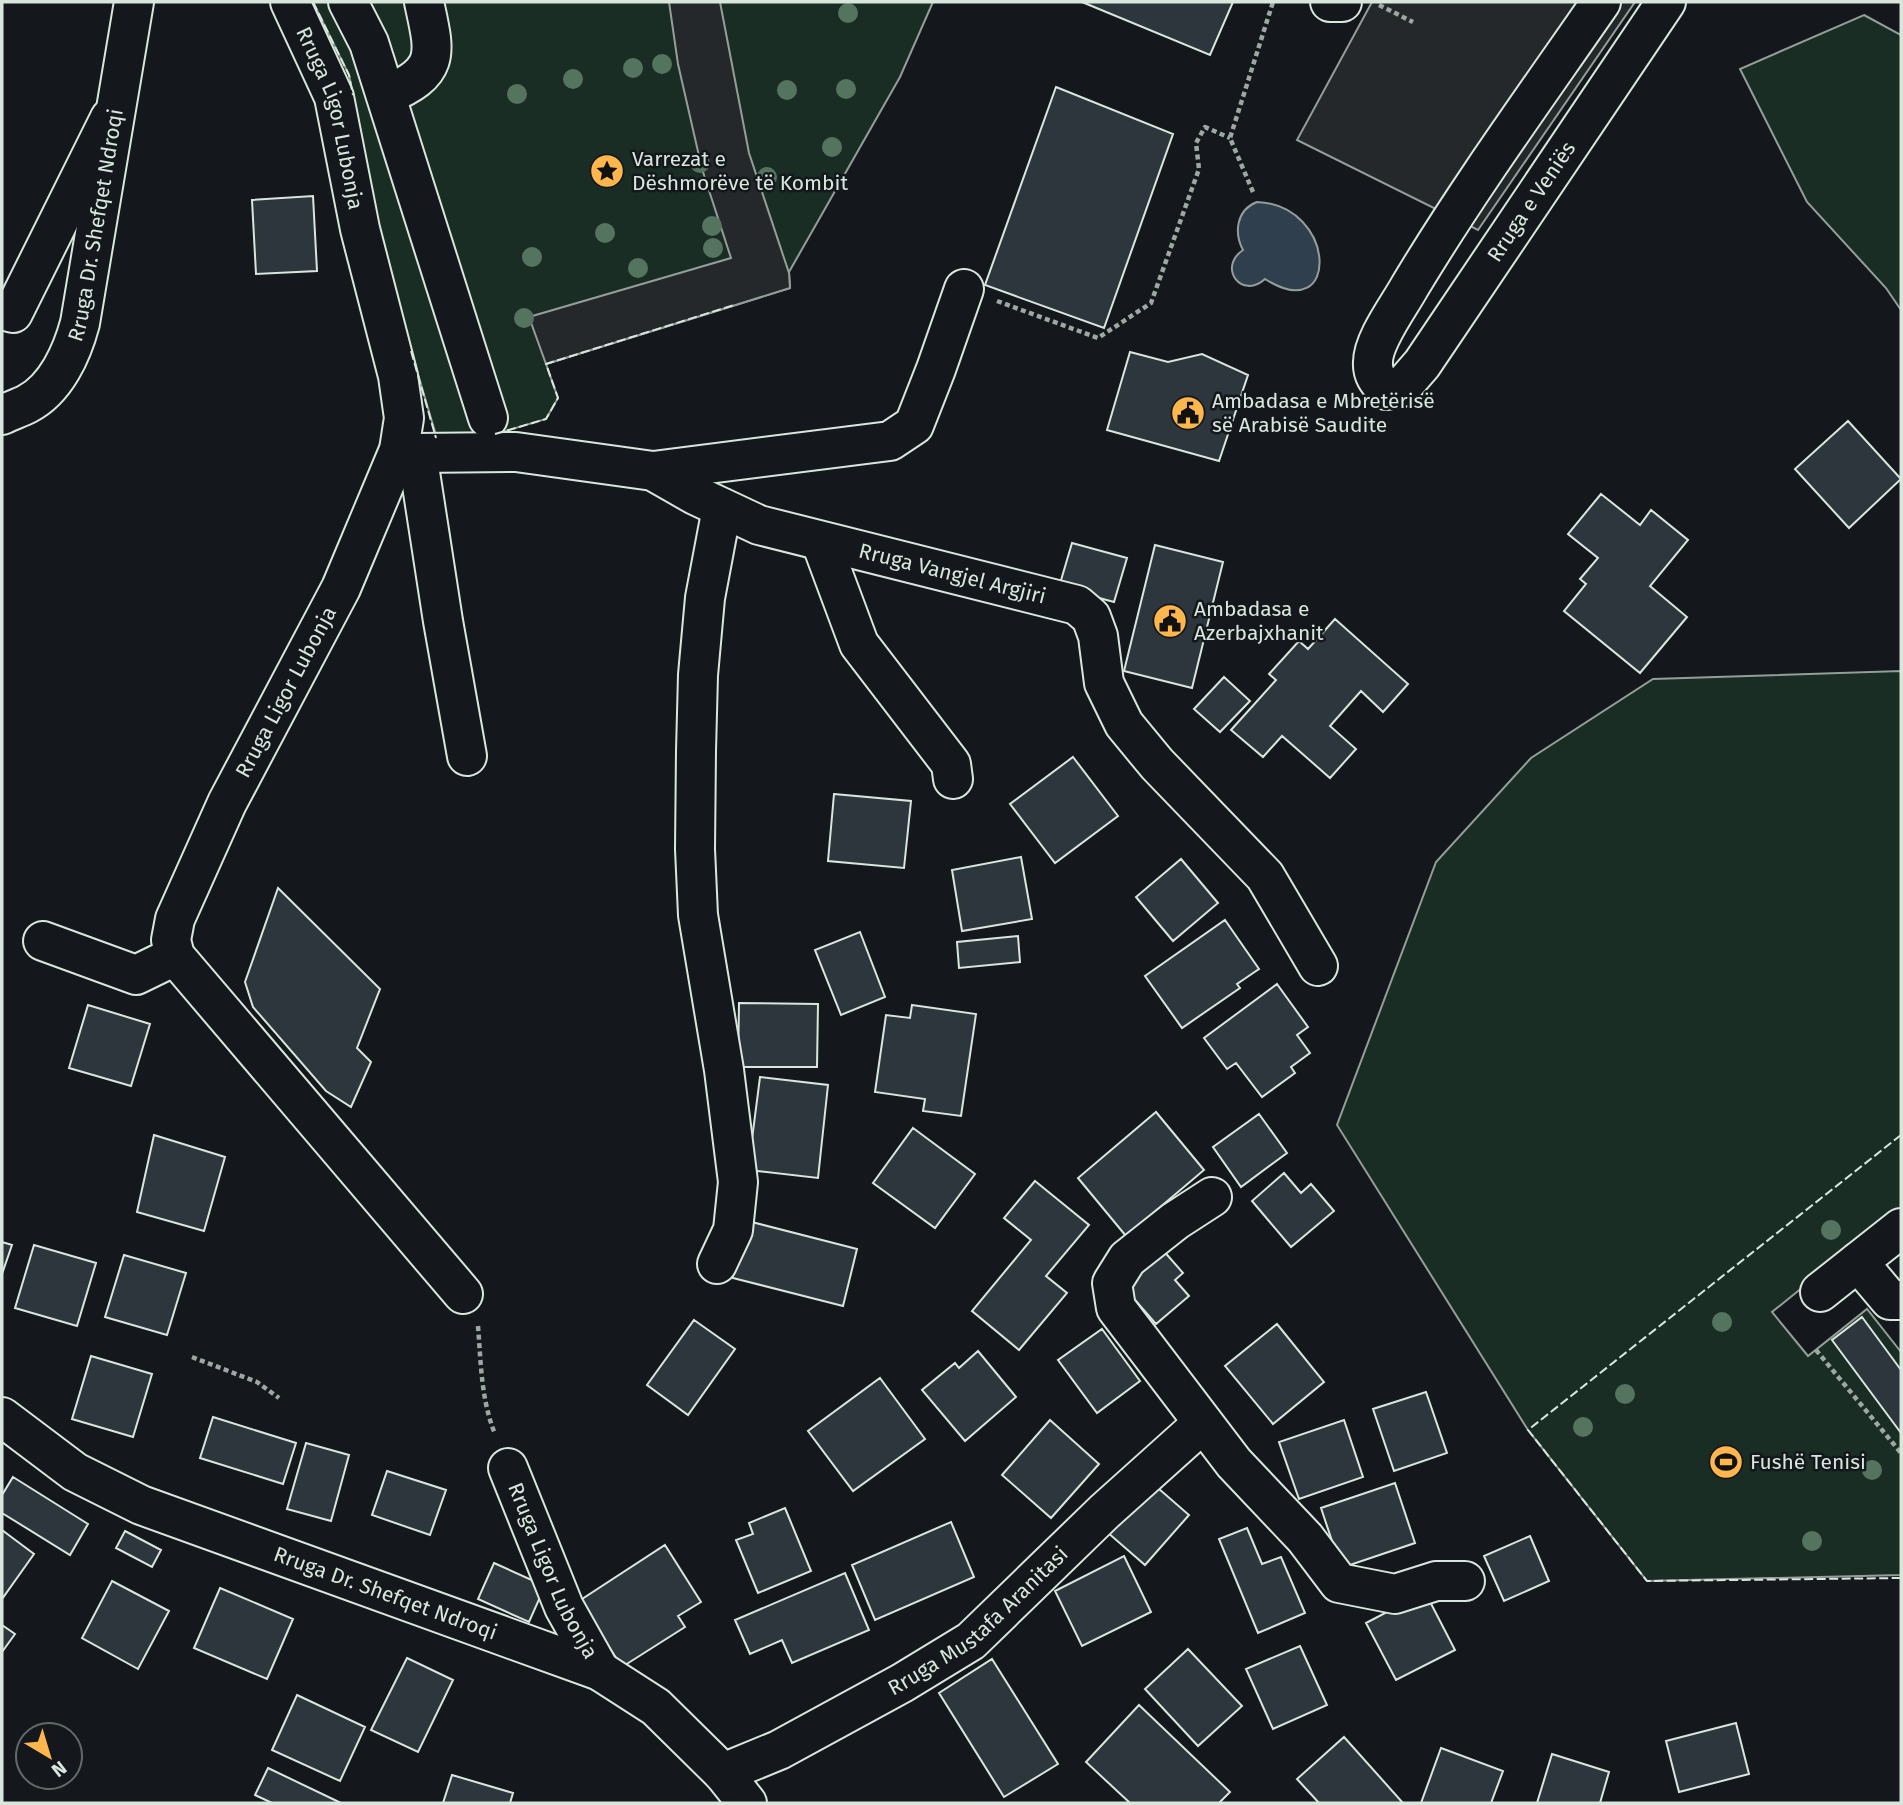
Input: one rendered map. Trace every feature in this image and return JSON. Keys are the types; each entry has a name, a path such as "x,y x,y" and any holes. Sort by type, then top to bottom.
{"street":[{"name":"Rruga Dr. Shefqet Ndroqi","path":"2,415 30,403 56,378 72,351 80,324 134,2"},
{"name":"Rruga Ligor Lubonja","path":"175,956 171,940 181,908 227,803 341,588 408,452 398,376 360,229 334,97 290,2"},
{"path":"348,2 369,43 488,418"},
{"path":"386,95 399,90 417,77 433,55 424,2"},
{"path":"1330,2 1342,2"},
{"name":"Rruga e Veniës","path":"1601,2 1453,218 1394,312 1378,343 1373,362 1375,378 1386,390 1402,387 1422,364 1666,2"},
{"path":"2,310 13,313 115,108"},
{"path":"653,471 890,441 914,425 964,289"},
{"path":"408,452 467,756"},
{"name":"Rruga Vangjel Argjiri","path":"408,452 516,452 653,471 760,525 1077,605 1091,617 1098,635 1104,682 1124,724 1157,764 1265,876 1318,966"},
{"path":"717,1264 733,1230 738,1182 724,1069 698,915 695,849 698,675 705,598 722,508"},
{"path":"821,542 859,644 951,764 953,779"},
{"path":"43,941 136,975 175,956 463,1294"},
{"path":"1212,1197 1175,1221 1127,1259 1112,1283 1116,1308 1234,1463 1305,1538 1339,1583 1395,1594 1436,1581 1465,1581"},
{"path":"1820,1292 1901,1228"},
{"path":"1858,1262 1890,1300 1901,1300"},
{"name":"Rruga Dr. Shefqet Ndroqi","path":"2,1417 75,1472 141,1504 600,1671 656,1707 723,1773 747,1803"},
{"name":"Rruga Mustafa Aranitasi","path":"723,1773 779,1750 902,1683 971,1641 1105,1511 1203,1423"},
{"name":"Rruga Ligor Lubonja","path":"508,1468 564,1607 600,1671"}],"path":[{"path":"1253,192 1230,138 1273,2"},
{"path":"1374,2 1413,22"},
{"path":"964,289 1098,338 1151,303 1199,169 1196,144 1205,127 1230,138"},
{"path":"463,1294 478,1322 480,1379 489,1419 508,1468"},
{"path":"1816,1350 1901,1454"},
{"path":"192,1357 257,1382 279,1398"}],"green space":[{"name":"Varrezat e Dëshmorëve të Kombit","path":"313,2 933,2 900,77 789,272 790,288 546,364 558,398 546,419 462,444 438,442 386,266 349,75"},
{"path":"1864,15 1901,35 1901,310 1886,288 1807,202 1740,69"},
{"path":"1901,671 1901,1208 1772,1312 1808,1356 1867,1309 1901,1352 1901,1575 1647,1581 1528,1430 1337,1125 1436,862 1531,758 1653,679"}],"shaded area":[{"path":"669,2 720,2 749,153 789,273 790,288 546,364 529,317 731,258 702,169 678,64"},
{"path":"1372,2 1635,2 1478,230 1297,140"}],"water":[{"path":"1257,202 1283,208 1303,222 1315,240 1320,260 1317,277 1307,288 1290,290 1265,279 1256,285 1248,286 1241,284 1232,273 1232,265 1243,250 1238,236 1241,216"}],"building":[{"path":"1082,2 1233,2 1210,55"},
{"path":"1056,87 1173,134 1104,328 985,285"},
{"path":"313,196 317,271 256,274 252,200"},
{"path":"1130,352 1168,362 1202,354 1248,375 1219,461 1107,430"},
{"path":"1848,421 1901,479 1849,528 1795,469"},
{"path":"1601,494 1640,525 1651,510 1688,540 1650,586 1687,617 1640,673 1564,611 1586,584 1580,579 1598,558 1568,534"},
{"path":"1072,543 1127,558 1114,602 1059,587"},
{"path":"1155,545 1223,562 1192,688 1124,671"},
{"path":"1335,619 1408,684 1383,712 1361,691 1330,726 1356,749 1330,778 1282,736 1263,757 1231,730 1276,680 1269,674 1299,641 1308,649"},
{"path":"1224,677 1250,701 1220,732 1194,709"},
{"path":"1073,757 1118,816 1055,863 1010,804"},
{"path":"834,794 911,801 904,868 828,861"},
{"path":"1021,857 1032,919 962,931 952,870"},
{"path":"1181,859 1218,903 1173,941 1136,897"},
{"path":"278,888 380,989 357,1048 371,1062 351,1107 326,1091 253,1007 245,982"},
{"path":"1225,920 1259,969 1237,984 1240,988 1182,1028 1145,976"},
{"path":"860,932 885,997 841,1015 815,950"},
{"path":"1018,936 1020,962 959,968 957,942"},
{"path":"1277,984 1308,1027 1297,1035 1310,1053 1291,1067 1295,1073 1262,1097 1236,1063 1227,1069 1204,1038"},
{"path":"739,1003 818,1004 817,1067 738,1067"},
{"path":"88,1005 150,1024 131,1086 69,1068"},
{"path":"912,1005 976,1014 961,1116 923,1111 925,1099 875,1092 886,1015 910,1018"},
{"path":"760,1077 828,1085 818,1178 748,1170"},
{"path":"1156,1112 1204,1170 1126,1236 1078,1178"},
{"path":"1259,1114 1287,1153 1241,1187 1213,1147"},
{"path":"913,1128 975,1174 935,1228 873,1183"},
{"path":"154,1135 225,1157 204,1231 137,1212"},
{"path":"1284,1173 1301,1193 1311,1184 1334,1211 1291,1247 1252,1201"},
{"path":"1035,1181 1089,1225 1046,1276 1067,1293 1019,1350 972,1311 1031,1240 1004,1218"},
{"path":"744,1220 857,1249 843,1306 729,1277"},
{"path":"2,1242 12,1245 2,1274"},
{"path":"34,1245 96,1263 77,1326 15,1308"},
{"path":"1162,1249 1183,1273 1175,1280 1189,1296 1156,1324 1121,1284"},
{"path":"124,1255 186,1273 167,1335 105,1317"},
{"path":"1862,1317 1901,1370 1901,1433 1832,1340"},
{"path":"694,1320 735,1349 688,1415 647,1385"},
{"path":"1277,1324 1324,1382 1273,1424 1225,1366"},
{"path":"1102,1329 1140,1381 1097,1413 1058,1360"},
{"path":"978,1351 1016,1397 965,1441 922,1390 955,1363 959,1368"},
{"path":"91,1356 152,1374 133,1437 72,1419"},
{"path":"880,1378 925,1439 853,1491 808,1431"},
{"path":"1426,1392 1447,1453 1394,1471 1373,1409"},
{"path":"213,1417 296,1443 283,1484 200,1458"},
{"path":"1050,1420 1099,1464 1051,1518 1002,1475"},
{"path":"1344,1420 1363,1477 1299,1499 1279,1442"},
{"path":"306,1443 349,1455 331,1521 287,1509"},
{"path":"387,1471 446,1490 430,1535 372,1515"},
{"path":"13,1477 88,1524 70,1555 2,1513 2,1495"},
{"path":"1151,1482 1189,1515 1145,1565 1107,1532"},
{"path":"1395,1483 1415,1543 1341,1568 1321,1508"},
{"path":"785,1508 811,1571 758,1593 736,1540 753,1534 749,1523"},
{"path":"951,1522 974,1577 875,1620 852,1565"},
{"path":"1247,1528 1262,1564 1281,1557 1305,1613 1258,1633 1219,1539"},
{"path":"2,1530 34,1554 2,1599"},
{"path":"125,1531 161,1550 152,1567 116,1548"},
{"path":"1530,1536 1549,1581 1504,1601 1484,1556"},
{"path":"665,1545 701,1602 678,1616 685,1627 622,1667 579,1601"},
{"path":"1124,1556 1151,1612 1082,1646 1055,1591"},
{"path":"494,1563 545,1586 529,1622 478,1599"},
{"path":"845,1573 869,1630 792,1663 782,1640 750,1654 735,1620"},
{"path":"112,1581 169,1611 138,1669 82,1638"},
{"path":"220,1588 293,1619 267,1679 194,1648"},
{"path":"1425,1592 1455,1650 1396,1680 1366,1623"},
{"path":"2,1625 15,1634 2,1652"},
{"path":"1300,1646 1327,1705 1273,1729 1246,1669"},
{"path":"1188,1649 1242,1706 1198,1746 1145,1689"},
{"path":"407,1658 453,1680 418,1752 371,1730"},
{"path":"992,1659 1058,1764 1004,1797 939,1693"},
{"path":"297,1695 365,1727 340,1781 272,1750"},
{"path":"1139,1705 1230,1792 1219,1803 1130,1803 1086,1762"},
{"path":"1736,1723 1749,1774 1679,1792 1666,1741"},
{"path":"1344,1737 1403,1803 1319,1803 1297,1779"},
{"path":"1441,1748 1503,1771 1491,1803 1421,1803"},
{"path":"1552,1754 1609,1772 1600,1803 1537,1803"},
{"path":"268,1768 341,1803 272,1803 255,1795"},
{"path":"452,1775 513,1793 510,1803 443,1803"}],"fence":[{"path":"313,2 349,75 353,95"},
{"path":"495,434 546,419 558,398 546,364 734,305"},
{"path":"411,351 436,438"},
{"path":"1901,1135 1528,1430 1647,1581 1901,1578"}],"place":[{"name":"Varrezat e Dëshmorëve të Kombit","path":"607,171"},
{"name":"Ambadasa e Mbretërisë së Arabisë Saudite","path":"1188,413"},
{"name":"Ambadasa e Azerbajxhanit","path":"1170,621"},
{"name":"Fushë Tenisi","path":"1726,1462"}]}
